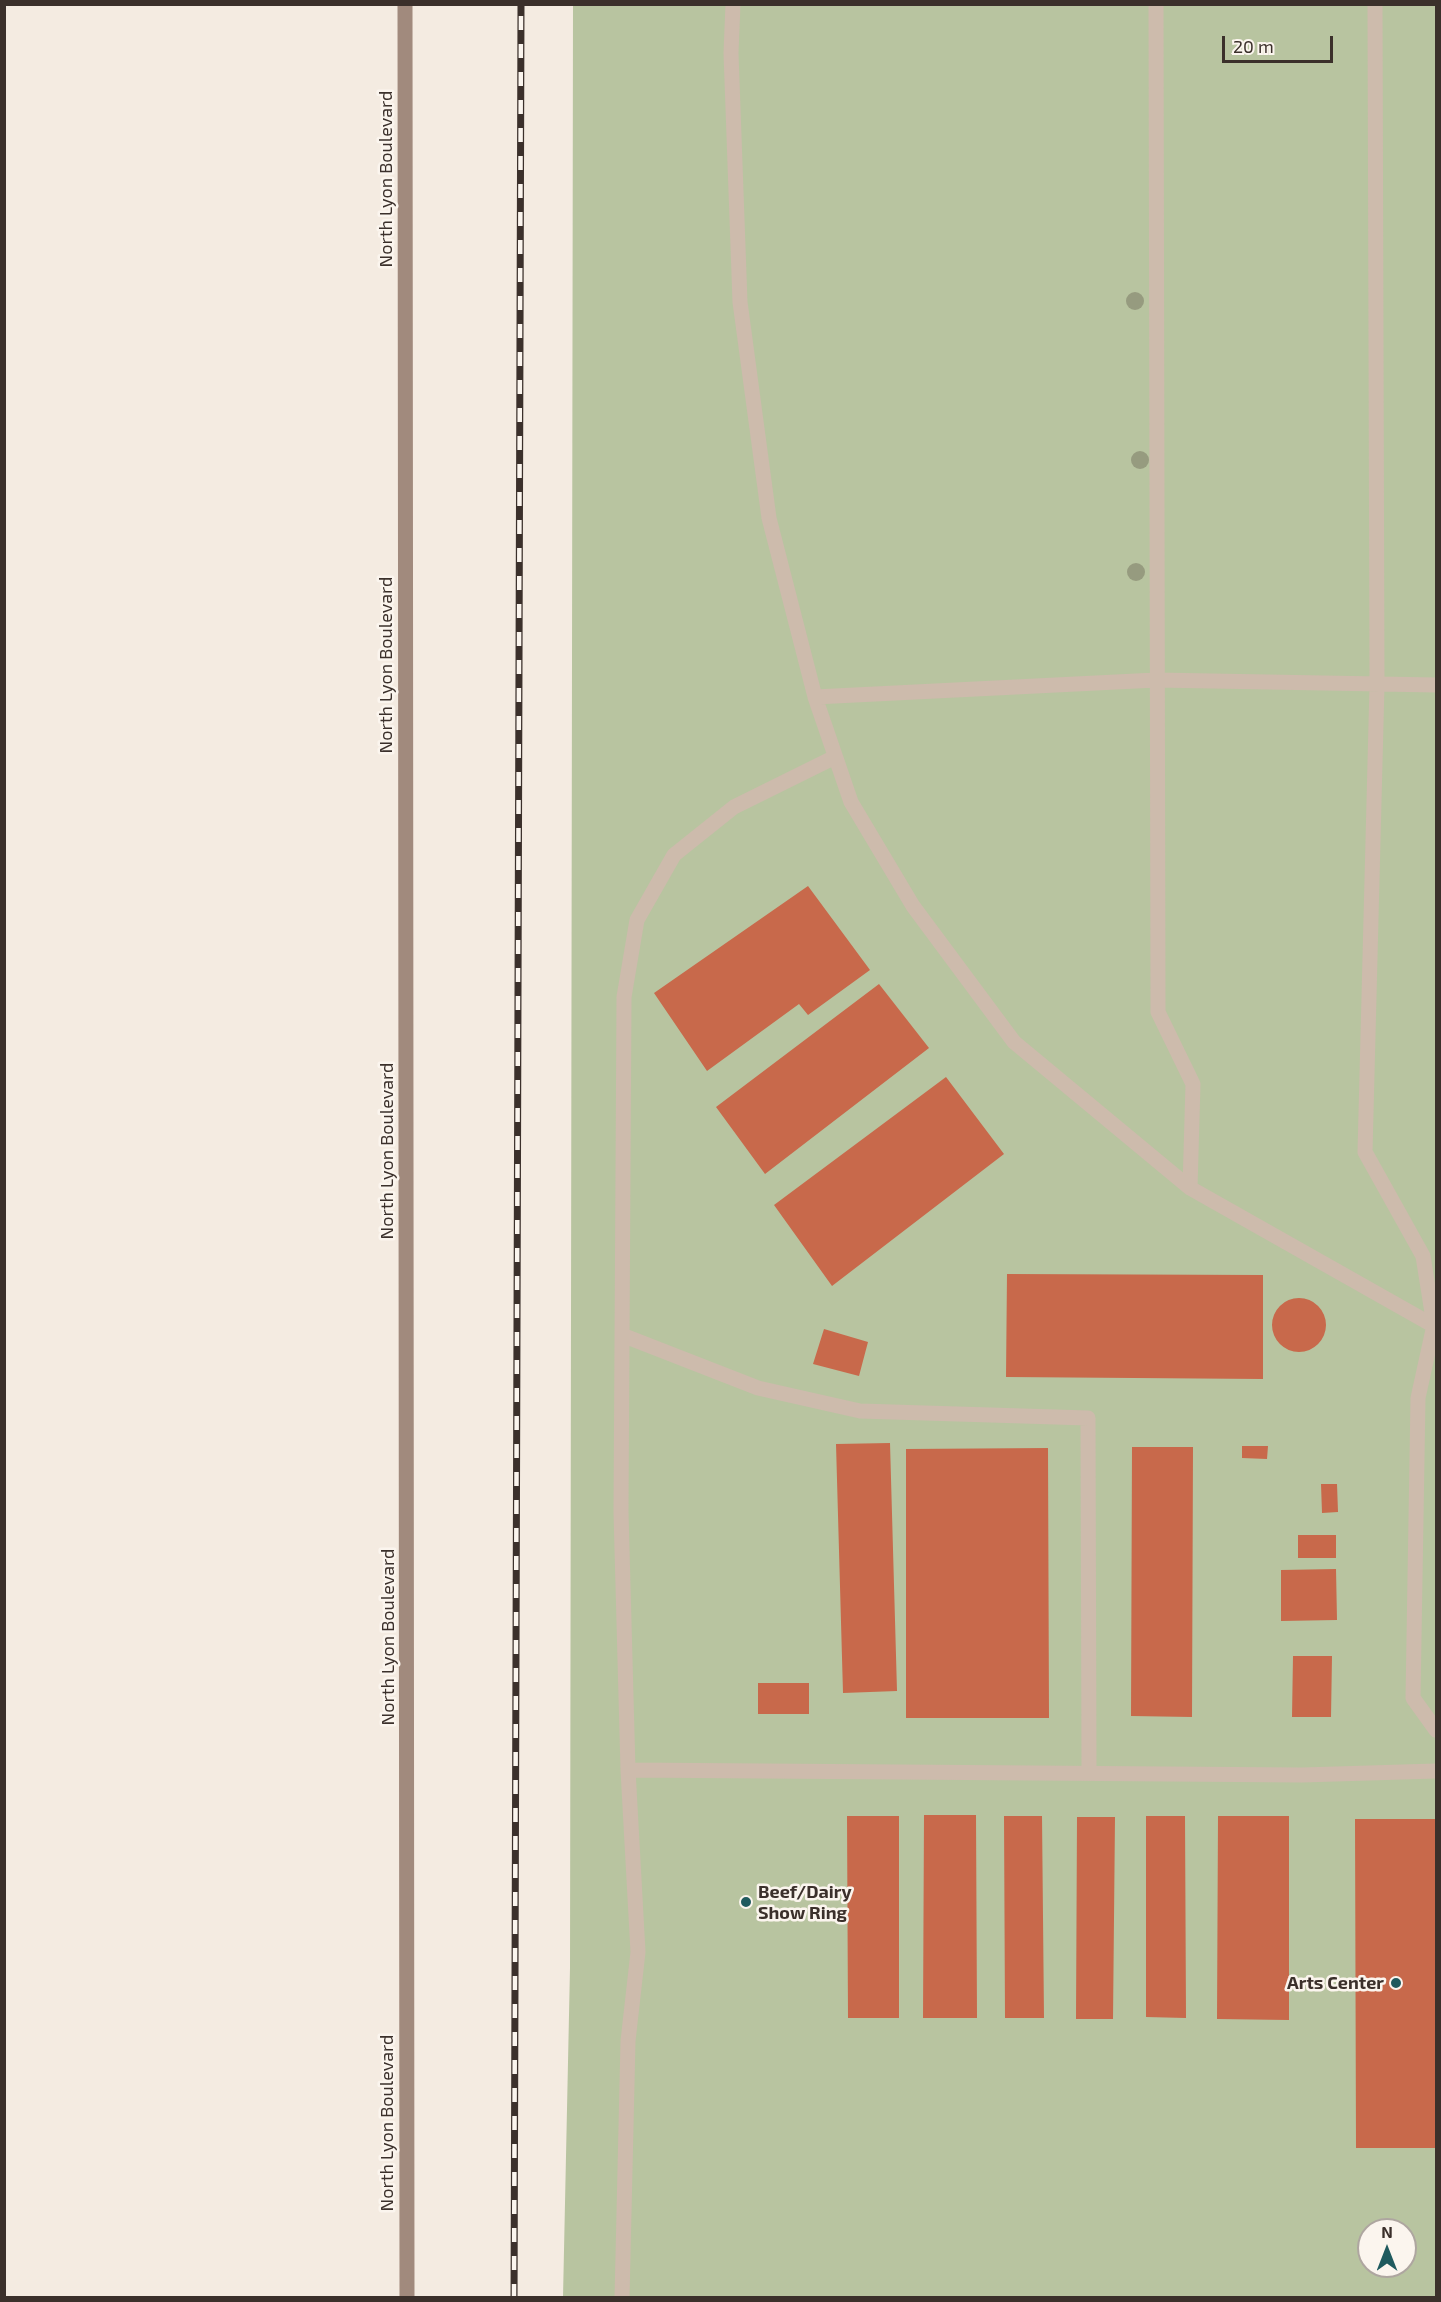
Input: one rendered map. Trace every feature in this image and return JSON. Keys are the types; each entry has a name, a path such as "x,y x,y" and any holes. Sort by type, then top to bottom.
{"street":[{"name":"North Lyon Boulevard","path":"405,4 407,2298"}],"lane":[{"path":"733,4 730,53 740,302 769,518 815,697 851,802 913,906 1014,1042 1190,1188 1435,1326"},
{"path":"1156,4 1158,1012 1193,1084 1190,1188"},
{"path":"1375,4 1377,685 1365,1152 1423,1256 1435,1326 1418,1398 1413,1698 1437,1730"},
{"path":"815,697 1156,680 1437,685"},
{"path":"622,2298 628,2041 638,1953 627,1770 621,1512 624,997 637,920 674,855 734,807 835,757"},
{"path":"622,1335 758,1388 860,1411 1088,1418 1089,1773"},
{"path":"627,1770 1302,1774 1437,1772"}],"green space":[{"path":"573,5 1436,5 1436,2297 563,2297 570,1968"}],"building":[{"path":"808,886 870,970 808,1015 799,1004 707,1071 654,993"},
{"path":"879,984 929,1048 765,1174 716,1107"},
{"path":"946,1077 1004,1154 832,1286 774,1205"},
{"path":"1007,1274 1263,1275 1263,1379 1006,1377"},
{"path":"1299,1298 1309,1300 1318,1306 1324,1315 1326,1325 1324,1335 1318,1344 1309,1350 1299,1352 1289,1350 1280,1344 1274,1335 1272,1325 1274,1315 1280,1306 1289,1300"},
{"path":"824,1329 868,1342 859,1376 813,1364"},
{"path":"890,1443 897,1691 843,1693 836,1444"},
{"path":"1242,1446 1268,1446 1267,1459 1242,1458"},
{"path":"1132,1447 1193,1447 1192,1717 1131,1716"},
{"path":"1048,1448 1049,1718 906,1718 906,1449"},
{"path":"1321,1484 1337,1484 1338,1512 1322,1513"},
{"path":"1298,1535 1336,1535 1336,1558 1298,1558"},
{"path":"1336,1569 1337,1620 1281,1621 1281,1570"},
{"path":"1293,1656 1332,1656 1331,1717 1292,1717"},
{"path":"758,1683 809,1683 809,1714 758,1714"},
{"path":"924,1815 976,1815 977,2018 923,2018"},
{"path":"847,1816 899,1816 899,2018 848,2018"},
{"path":"1004,1816 1042,1816 1044,2018 1005,2018"},
{"path":"1146,1816 1185,1816 1186,2018 1146,2017"},
{"path":"1218,1816 1289,1816 1289,2020 1217,2019"},
{"path":"1077,1817 1115,1817 1113,2019 1076,2019"},
{"name":"Arts Center","path":"1355,1819 1436,1819 1436,2148 1356,2148"}],"railway":[{"path":"514,2298 521,4"}],"place":[{"name":"Beef/Dairy Show Ring","path":"746,1902"},
{"name":"Arts Center","path":"1396,1983"}]}
